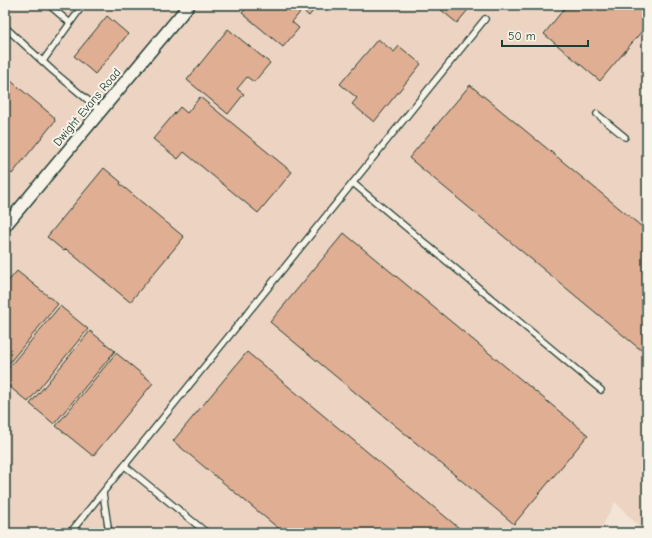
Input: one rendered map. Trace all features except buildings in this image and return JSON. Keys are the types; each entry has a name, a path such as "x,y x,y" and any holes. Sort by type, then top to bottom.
{"street":[{"name":"Dwight Evans Road","path":"5,226 188,5"}],"lane":[{"path":"49,5 70,23"},
{"path":"42,61 83,5"},
{"path":"70,533 485,19"},
{"path":"5,27 42,61 101,111"},
{"path":"597,114 625,137"},
{"path":"353,183 601,390"},
{"path":"125,466 207,533"},
{"path":"103,493 109,533"}],"shaded area":[{"path":"5,5 647,5 647,533 645,533 615,502 599,533 5,533"}]}
